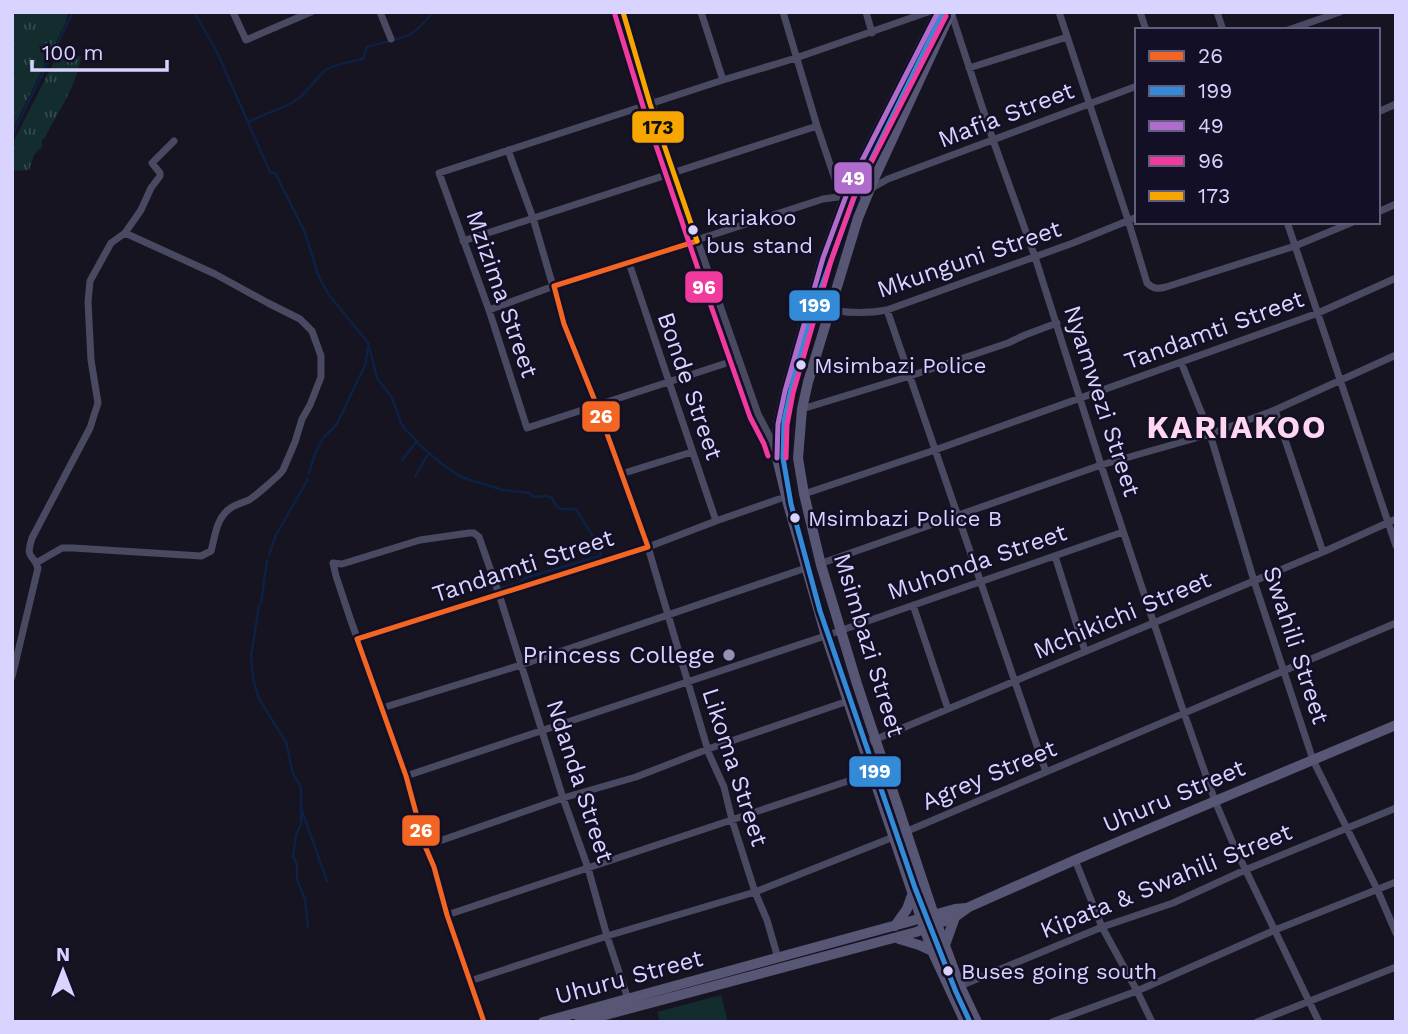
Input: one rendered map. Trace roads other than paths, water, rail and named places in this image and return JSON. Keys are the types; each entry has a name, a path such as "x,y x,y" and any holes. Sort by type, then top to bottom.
{"street":[{"path":"233,12 246,40 311,12"},
{"path":"380,12 391,39"},
{"path":"622,12 697,241 758,414 772,441 777,458"},
{"path":"701,12 723,80"},
{"path":"783,12 817,127 836,181 841,192 846,194"},
{"path":"866,12 872,33"},
{"path":"508,150 796,58 928,12"},
{"name":"Msimbazi Street","path":"938,12 846,194 823,258 785,391 778,424 777,458 825,636 922,924 965,1022"},
{"name":"Msimbazi Street","path":"951,12 870,190 855,230 808,382 802,409 798,458 821,565 840,631 936,919 960,986 977,1022"},
{"name":"Nyamwezi Street","path":"951,12 1215,801 1245,870 1319,1022"},
{"path":"1059,12 1147,283 1155,289 1295,246 1348,224"},
{"path":"1292,28 1315,16 1340,12"},
{"path":"969,68 1067,37"},
{"name":"Mafia Street","path":"846,194 861,194 888,178 1135,87"},
{"path":"1380,111 1396,104"},
{"path":"463,241 817,127"},
{"path":"12,677 38,568 29,554 32,538 90,429 98,403 91,360 90,281 111,243 125,233 160,176 152,163 174,141"},
{"name":"Mzizima Street","path":"508,150 439,173 489,310 527,428 597,406"},
{"name":"Likoma Street","path":"508,150 533,218 564,324 648,547 708,749 724,787 732,820 755,892 768,920 778,958"},
{"path":"489,310 554,286 823,199 846,194"},
{"path":"1380,211 1396,204"},
{"name":"Mkunguni Street","path":"810,306 830,310 887,310 1135,218"},
{"path":"1288,224 1392,521 1396,546"},
{"path":"36,563 62,548 206,555 211,551 217,524 228,510 252,498 281,475 321,377 318,346 312,331 300,319 215,274 125,233"},
{"name":"Bonde Street","path":"629,263 716,521"},
{"name":"Tandamti Street","path":"804,494 1318,313 1396,278"},
{"path":"887,310 1046,772"},
{"path":"802,409 1008,343 1057,323"},
{"path":"821,565 1101,465 1210,434 1275,410 1396,355"},
{"path":"597,406 739,359"},
{"name":"Swahili Street","path":"1181,362 1210,434 1254,581 1313,760 1396,933"},
{"path":"1275,410 1323,552"},
{"path":"621,474 692,452"},
{"name":"Tandamti Street","path":"357,639 648,547 779,499"},
{"name":"Mchikichi Street","path":"862,745 1392,521"},
{"name":"Muhonda Street","path":"406,776 840,631 1123,531"},
{"name":"Ndanda Street","path":"357,639 333,563 342,564 404,544 440,537 469,533 478,537 588,868 628,999"},
{"path":"1055,556 1085,651"},
{"path":"382,708 803,569"},
{"path":"913,605 948,709"},
{"name":"Agrey Street","path":"470,981 607,936 755,892 894,837 1396,623"},
{"path":"357,639 406,776 425,846 484,1022"},
{"path":"425,846 636,777 848,701"},
{"name":"Uhuru Street","path":"579,1022 953,914 1396,725"},
{"path":"447,915 872,773"},
{"name":"Kipata & Swahili Street","path":"960,986 1102,927 1173,903 1245,870 1396,808"},
{"path":"1075,860 1102,927 1152,1022"},
{"path":"1052,1022 1137,991 1275,930 1396,882"},
{"path":"927,892 953,914 945,944"},
{"path":"912,895 908,909 895,932 932,951"},
{"name":"Uhuru Street","path":"543,1022 778,958 895,932"},
{"path":"1257,1022 1396,967"}],"waterway":[{"path":"12,135 73,12"},
{"path":"194,12 217,52 270,172 275,173 304,230 319,277 329,295 369,344 365,365 337,424 324,437 316,451 309,473"},
{"path":"249,122 293,102 328,68 363,59 367,47 412,33 433,12"},
{"path":"370,350 377,378 392,398 401,423 423,448 461,477 503,490 529,493 533,497 547,496 561,509 576,509 601,554 525,578 520,583 491,590"},
{"path":"402,460 417,441"},
{"path":"415,477 429,453"},
{"path":"269,555 276,535 308,479"},
{"path":"261,603 267,561"},
{"path":"259,606 251,656 253,678 259,699 286,742 293,774 301,787 301,824 296,835 293,856 297,865 297,879 305,899 308,927"},
{"path":"301,808 327,881"}],"place":[{"name":"kariakoo bus stand","path":"693,230"},
{"name":"Msimbazi Police","path":"801,365"},
{"name":"Msimbazi Police B","path":"795,518"},
{"name":"Princess College","path":"729,655"},
{"name":"Buses going south","path":"948,971"}],"district":[{"name":"KARIAKOO","path":"1237,427"}]}
